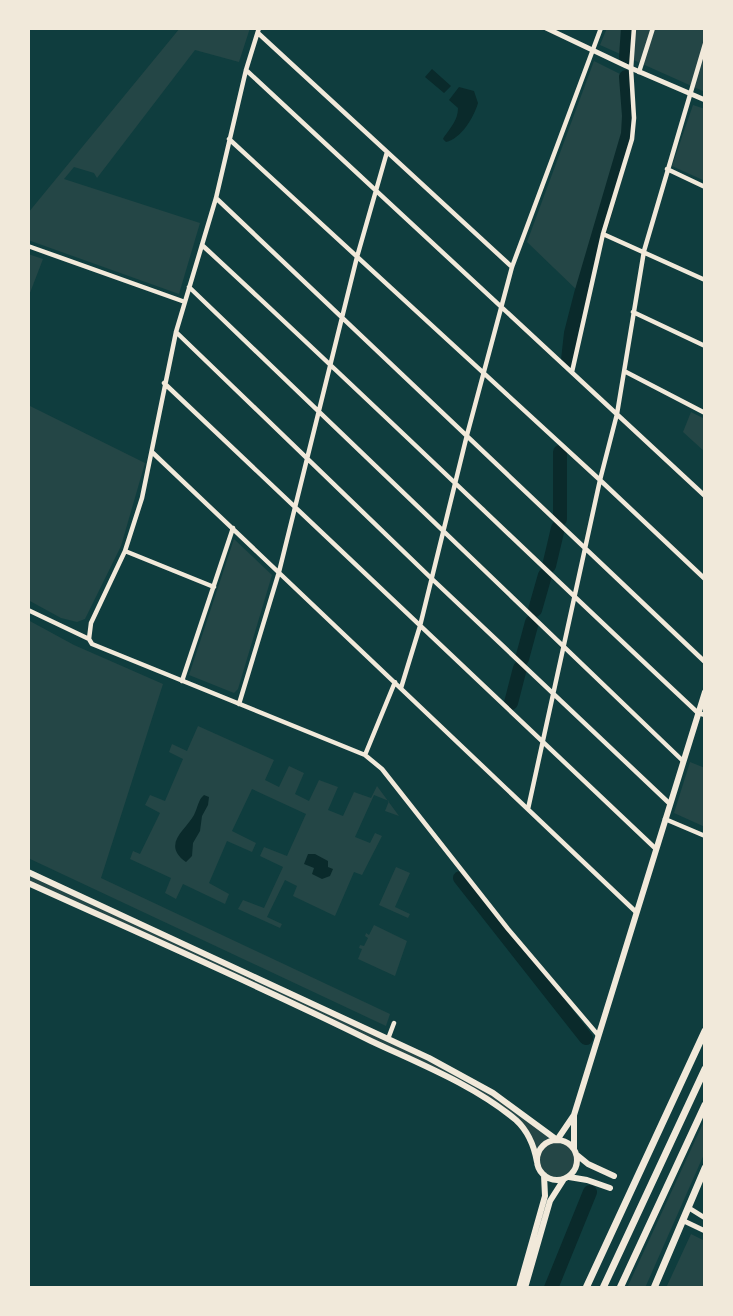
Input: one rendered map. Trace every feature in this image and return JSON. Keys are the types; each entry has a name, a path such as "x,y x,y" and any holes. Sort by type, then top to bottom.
{"highway":[{"path":"586,1288 705,1031"},
{"path":"603,1288 705,1069"},
{"path":"620,1288 705,1105"},
{"path":"654,1288 705,1168"}],"main road":[{"path":"525,1288 550,1201 576,1169 575,1115 683,761 702,714 705,692"},
{"path":"28,872 429,1058 483,1087 557,1140 569,1144 588,1164 614,1176"},
{"path":"28,883 267,991 457,1082 518,1122 530,1138 544,1175 545,1196 519,1288"},
{"path":"537,1161 545,1144 557,1140 575,1115"},
{"path":"544,1175 553,1180 587,1180 610,1188"}],"street":[{"path":"546,28 631,69 705,100"},
{"path":"401,688 420,626 512,267 601,28"},
{"path":"572,372 603,234 634,129 631,69 634,28"},
{"path":"639,72 653,28"},
{"path":"89,639 91,623 125,551 153,453 164,383 176,331 216,198 246,71 259,30 512,267"},
{"path":"528,809 626,372 644,251 705,44"},
{"path":"246,71 705,496"},
{"path":"229,139 705,579"},
{"path":"239,704 279,572 357,257 387,152"},
{"path":"667,169 705,187"},
{"path":"216,198 705,662"},
{"path":"603,234 705,279"},
{"path":"202,245 331,363 575,598 702,714"},
{"path":"28,246 185,302"},
{"path":"189,287 683,761"},
{"path":"633,312 705,346"},
{"path":"176,331 670,804"},
{"path":"626,372 705,413"},
{"path":"164,383 656,849"},
{"path":"153,453 636,912"},
{"path":"182,681 233,528"},
{"path":"125,551 214,587"},
{"path":"28,610 89,639 92,644 365,755 382,769 508,929 598,1035"},
{"path":"365,755 395,682"},
{"path":"665,819 705,836"},
{"path":"388,1039 394,1023"},
{"path":"689,1208 705,1218"},
{"path":"684,1221 705,1230"}],"shaded area":[{"path":"180,28 250,28 239,62 195,50 97,178 94,173 74,167 64,179 200,223 179,294 28,240 28,213"},
{"path":"607,28 705,28 705,92 600,45"},
{"path":"594,61 626,77 628,134 581,294 527,242"},
{"path":"432,69 451,86 444,93 425,77"},
{"path":"459,87 474,91 478,103 466,127 457,137 446,142 443,139 458,112 458,108 449,100"},
{"path":"693,105 705,109 705,181 672,166"},
{"path":"28,254 43,259 28,298"},
{"path":"28,405 145,463 121,546 85,619 77,622 61,618 28,600"},
{"path":"691,412 705,419 705,452 683,432"},
{"path":"234,539 272,575 238,689 234,693 189,675"},
{"path":"28,620 74,645 163,684 101,878 390,1014 386,1026 28,858"},
{"path":"198,726 274,760 265,780 279,787 289,766 304,773 295,794 309,801 319,780 338,787 328,810 343,816 354,792 371,798 377,786 388,800 374,795 355,837 370,843 375,833 382,836 362,875 354,872 335,916 293,896 297,886 285,880 267,917 282,924 280,928 238,909 243,900 264,908 283,867 260,856 264,847 287,856 306,814 252,789 232,831 256,843 252,852 227,841 209,883 229,894 225,904 183,884 176,899 165,893 171,878 130,859 133,851 140,854 160,813 145,805 150,795 165,801 183,759 169,752 172,744 187,751"},
{"path":"690,762 705,768 705,827 674,813"},
{"path":"204,795 209,797 208,805 202,816 200,831 193,843 192,856 186,862 179,855 175,843"},
{"path":"389,802 399,816 385,811"},
{"path":"308,854 315,854 328,861 328,867 333,869 330,876 322,879 312,874 314,868 304,864"},
{"path":"396,867 410,873 395,907 410,914 408,918 379,905"},
{"path":"28,875 462,1076 553,1138 543,1142 537,1150 531,1138 514,1118 458,1082 28,882"},
{"path":"374,925 407,941 395,976 358,959 362,949 359,948 360,945 364,946 368,938 366,933 369,935"},
{"path":"705,1119 705,1152 645,1288 627,1288"},
{"path":"557,1142 570,1147 575,1160 570,1173 557,1178 544,1173 539,1160 544,1147"},
{"path":"691,1234 705,1241 705,1288 666,1288"}],"waterway":[{"path":"626,57 628,28"},
{"path":"568,360 571,333 581,294 628,134 626,77"},
{"path":"560,452 560,519"},
{"path":"549,566 558,528"},
{"path":"535,610 545,575"},
{"path":"522,659 532,622"},
{"path":"511,703 520,668"},
{"path":"460,878 586,1038"},
{"path":"551,1288 590,1192"}]}
